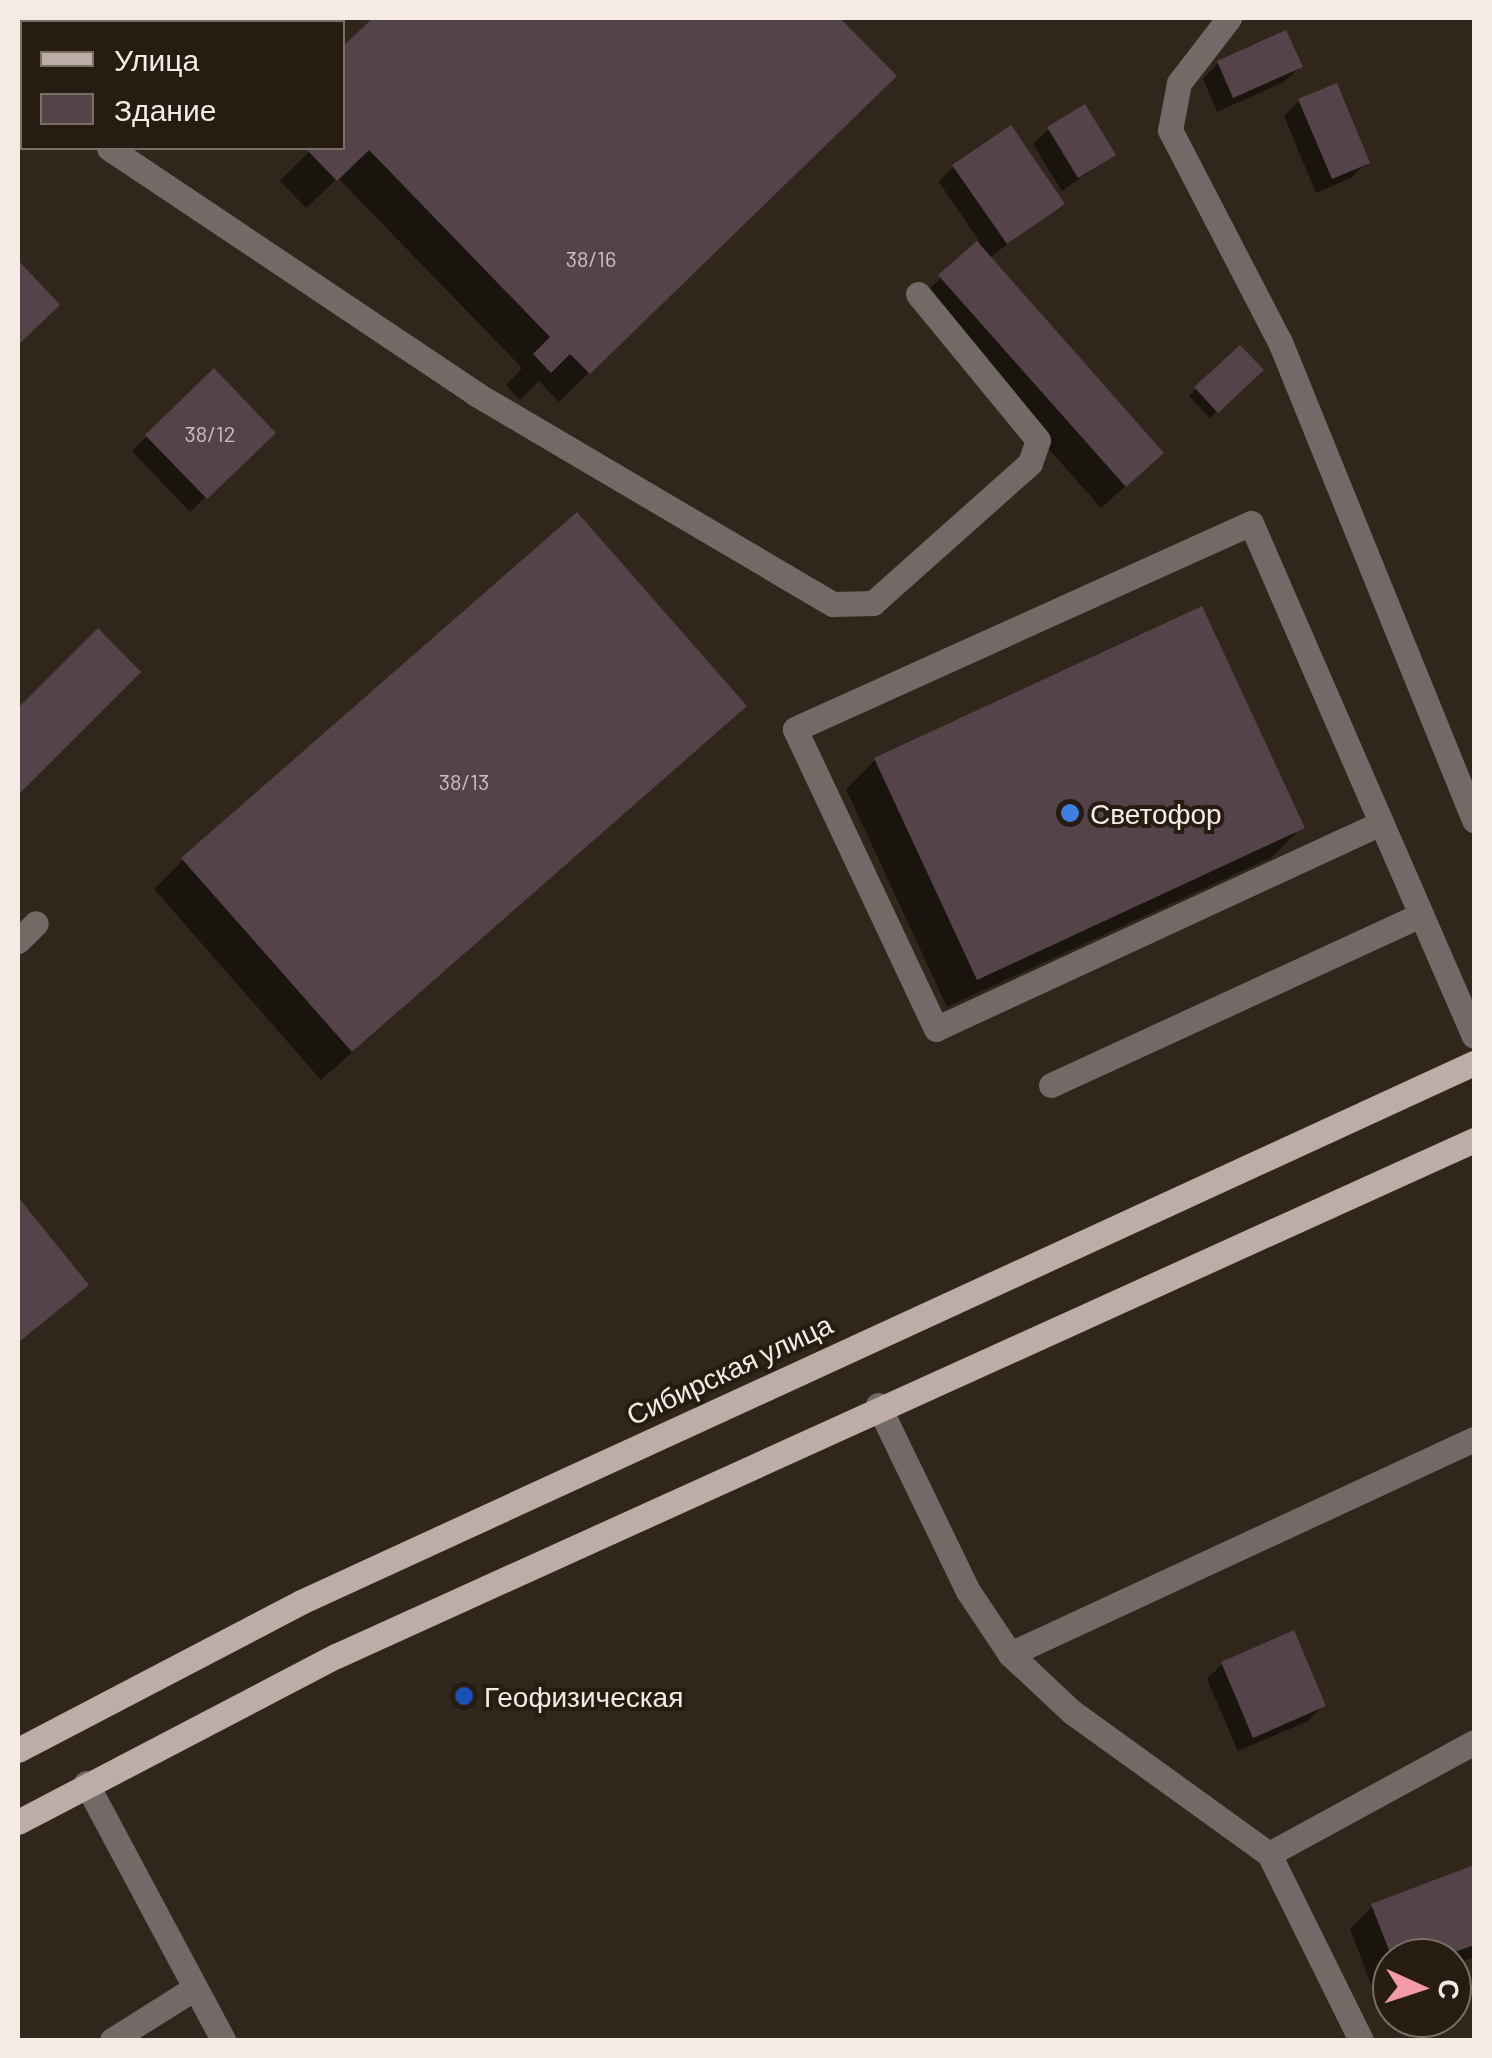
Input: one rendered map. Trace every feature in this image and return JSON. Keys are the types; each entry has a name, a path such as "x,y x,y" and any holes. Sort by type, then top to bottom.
{"main road":[{"name":"Сибирская улица","path":"18,1750 301,1602 1474,1063"},
{"path":"18,1822 86,1783 336,1656 878,1405 1474,1140"}],"lane":[{"path":"1229,18 1179,83 1170,130 1280,342 1474,820"},
{"path":"112,150 476,394 833,604 873,603 1030,463 1038,440 918,294"},
{"path":"1381,823 936,1029 794,729 1251,522 1474,1036"},
{"path":"1052,1085 1421,915"},
{"path":"878,1405 968,1591 1010,1654 1072,1712 1269,1854 1361,2040"},
{"path":"1010,1654 1474,1439"},
{"path":"1269,1854 1474,1742"},
{"path":"86,1783 223,2040"},
{"path":"112,2040 195,1988"}],"building":[{"path":"101,18 226,18 161,20 98,20"},
{"path":"373,18 840,18 897,76 590,374 570,354 551,373 533,354 550,337 369,150 337,181 307,150 345,150 345,44"},
{"path":"1286,30 1303,67 1233,98 1217,61"},
{"path":"1337,83 1370,163 1332,179 1298,99"},
{"path":"1085,104 1116,155 1078,178 1047,127"},
{"path":"1011,125 1065,204 1007,244 952,165"},
{"path":"977,241 1164,453 1126,487 938,275"},
{"path":"18,260 60,305 18,345"},
{"path":"1240,345 1264,370 1218,413 1194,387"},
{"path":"214,368 276,433 207,499 145,435"},
{"path":"577,512 747,706 352,1052 181,858"},
{"path":"1202,606 1305,828 977,980 874,758"},
{"path":"98,628 141,672 18,795 18,708"},
{"path":"18,1197 89,1285 18,1343"},
{"path":"1294,1630 1326,1706 1253,1738 1221,1662"},
{"path":"1474,1865 1474,1945 1472,1938 1384,1938 1371,1904"}],"place":[{"name":"Светофор","path":"1070,813"},
{"name":"Геофизическая","path":"464,1696"}]}
